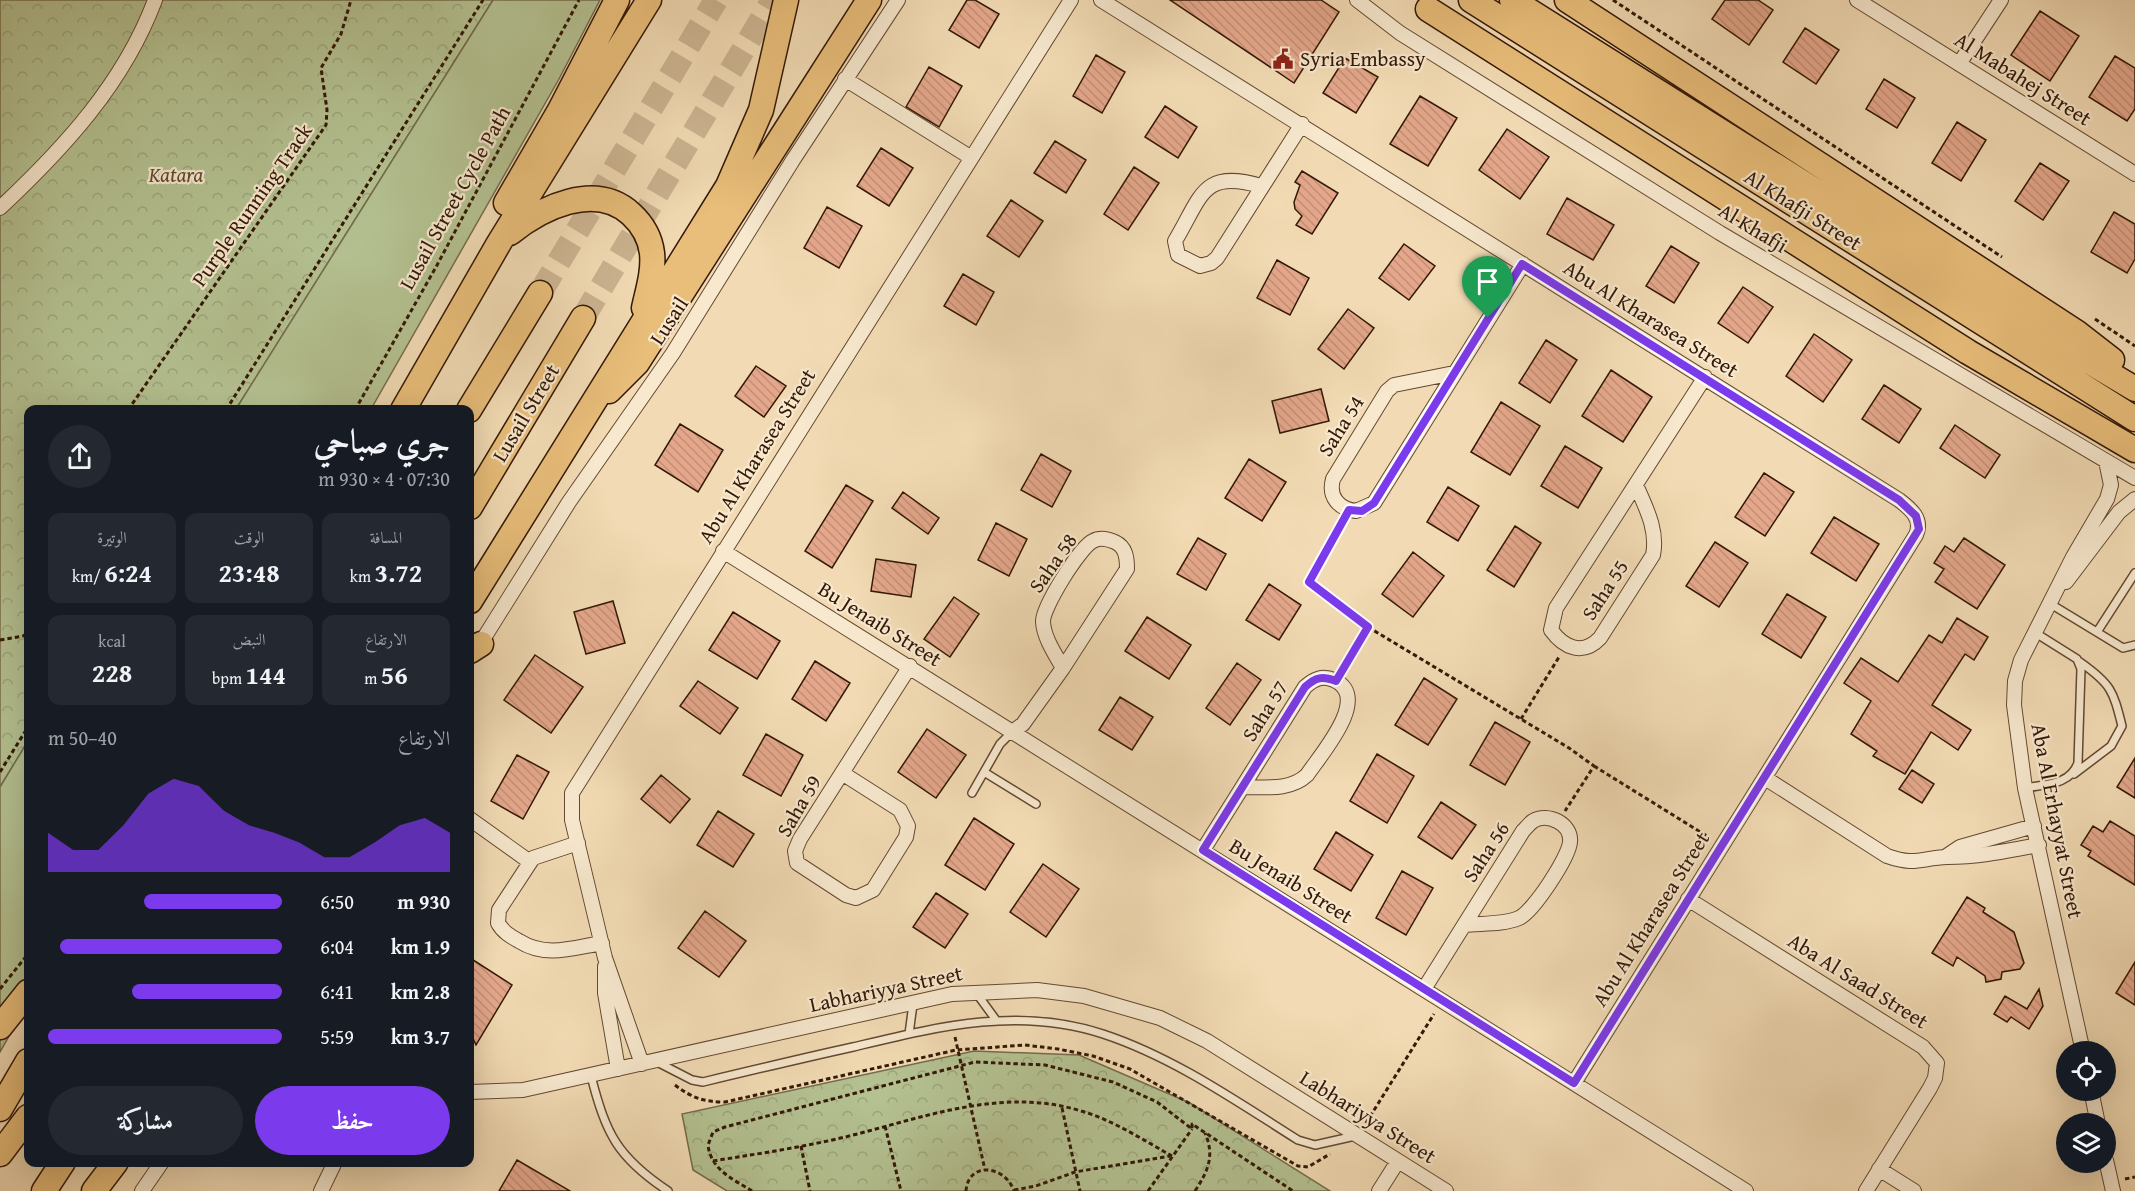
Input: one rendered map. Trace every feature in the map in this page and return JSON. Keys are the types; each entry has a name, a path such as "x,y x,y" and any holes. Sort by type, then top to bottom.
{"highway":[{"path":"405,405 431,338 560,110 617,0"},
{"path":"405,405 499,243 649,0"},
{"path":"474,594 639,324 728,186 761,110 786,0"},
{"path":"578,423 637,363 869,0"},
{"name":"Al Khafji Street","path":"1471,0 2135,419"},
{"name":"Al Khafji Street","path":"1512,0 2135,389"},
{"path":"1567,0 2076,332 2135,377"},
{"path":"1428,9 1968,352 2135,450"},
{"path":"499,243 521,224 566,203 588,198 619,205 644,228 652,255 649,285 639,324"},
{"path":"473,405 540,293"},
{"name":"Lusail Street","path":"474,500 583,318"},
{"path":"0,1028 24,997"},
{"path":"0,1109 24,1067"},
{"path":"0,1154 24,1122"},
{"path":"44,1191 60,1167"},
{"path":"94,1191 112,1167"}],"street":[{"path":"0,208 43,168 99,102 144,30 155,0"},
{"name":"Lusail","path":"474,650 569,502 673,353 845,79 898,0"},
{"name":"Abu Al Kharasea Street","path":"1101,0 1899,500 1910,508 1918,523 1916,535 1574,1083"},
{"name":"Al Khafji","path":"1357,0 1400,33 1720,233 2135,478"},
{"name":"Al Mabahej Street","path":"1857,0 2135,174"},
{"path":"1988,0 1989,19"},
{"path":"1959,64 2001,0"},
{"name":"Abu Al Kharasea Street","path":"618,1069 605,993 605,958 570,810 573,793 970,157 1063,2"},
{"path":"845,79 970,157"},
{"path":"1261,186 1226,179 1207,188 1175,241 1179,255 1194,264 1211,263 1302,124"},
{"path":"1349,510 1362,511 1374,503 1522,264"},
{"name":"Saha 54","path":"1349,510 1334,497 1333,479 1387,391 1402,381 1454,373"},
{"name":"Saha 55","path":"1636,485 1654,531 1653,555 1593,645 1584,648 1566,645 1551,630 1556,608 1705,377"},
{"name":"Aba Al Erhayyat Street","path":"2081,1041 2025,788 2014,705 2015,681 2021,660 2034,632 2107,499 2111,485 2106,461"},
{"name":"Aba Al Erhayyat Street","path":"2049,603 2119,512 2135,499"},
{"name":"Saha 58","path":"1011,734 1023,724 1063,668 1127,569 1128,556 1119,544 1106,539 1093,540 1084,548 1046,607 1042,620 1044,633 1063,668"},
{"name":"Bu Jenaib Street","path":"723,551 910,666 1011,734 1203,850 1746,1191"},
{"name":"Saha 59","path":"842,773 900,810 908,826 906,837 873,890 856,898 846,895 806,870 795,858 800,840 842,773 910,666"},
{"name":"Saha 57","path":"1203,850 1305,687 1314,679 1323,677 1336,681"},
{"path":"1243,787 1290,785 1299,783 1307,775 1348,713 1350,700 1345,689 1336,681"},
{"path":"1765,778 1887,856 1915,863 1945,857 1973,857 2039,844"},
{"name":"Saha 56","path":"1424,989 1523,831 1534,820 1546,818 1559,821"},
{"path":"1464,925 1521,918 1531,909 1568,853 1571,840 1569,831 1559,821"},
{"path":"474,822 530,862"},
{"path":"1945,857 1960,847 2034,826"},
{"path":"578,843 538,855 530,862 499,910 498,923 501,929 530,948 544,952 602,943"},
{"name":"Aba Al Saad Street","path":"1688,899 1912,1040 1932,1055 1937,1063 1935,1078 1866,1191"},
{"name":"Abu Al Kharasea Street","path":"605,958 649,1062"},
{"name":"Labhariyya Street","path":"474,1092 523,1090 952,994 1037,990 1084,996 1160,1018 1207,1041 1446,1191"},
{"path":"1379,1191 1398,1161"},
{"path":"142,1191 159,1167"},
{"path":"330,1176 333,1167"},
{"path":"321,1191 338,1167"},
{"path":"1879,1169 1914,1191"},
{"path":"2109,1173 2113,1191"}],"lane":[{"path":"2097,632 2135,573"},
{"path":"2049,603 2123,648 2135,645"},
{"path":"2025,788 2067,780 2111,746 2122,726 2114,693 2101,677 2034,632"},
{"path":"2074,774 2078,763 2082,676 2077,660"},
{"path":"972,793 1000,744 1011,734"},
{"path":"984,772 1036,804"},
{"path":"976,992 996,1020"},
{"path":"909,1034 913,1004"},
{"path":"649,1062 692,1080 703,1082 954,1023 996,1020 1063,1025 1102,1034 1182,1069 1298,1140 1316,1145 1358,1135"},
{"path":"591,1076 610,1137 633,1165 668,1191"}],"path":[{"name":"Purple Running Track","path":"131,405 326,125 327,110 321,68 341,33 351,0"},
{"path":"229,405 483,0"},
{"name":"Lusail Street Cycle Path","path":"358,405 436,267 579,0"},
{"path":"1613,0 2007,261"},
{"path":"2086,313 2135,346"},
{"path":"1349,510 1309,582 1368,627 1521,719 1722,845"},
{"path":"1336,681 1368,627"},
{"path":"0,640 24,635"},
{"path":"1521,719 1566,645"},
{"path":"0,772 24,733"},
{"path":"1559,821 1594,766"},
{"path":"0,989 24,959"},
{"path":"1358,1135 1442,1000"},
{"path":"954,1023 959,1065 985,1170"},
{"path":"673,1084 688,1095 704,1102 725,1102 956,1050 1025,1045 1094,1056 1130,1069 1170,1090 1291,1163 1308,1167 1332,1153"},
{"path":"752,1191 719,1170 713,1161 708,1145 714,1132 725,1126 975,1062 1045,1065 1113,1082 1157,1102 1192,1129"},
{"path":"713,1161 801,1146 969,1104 1000,1102 1062,1107 1081,1111 1107,1121 1172,1156"},
{"path":"1062,1107 1080,1191"},
{"path":"1148,1191 1192,1129 1192,1124 1293,1191"},
{"path":"885,1125 901,1191"},
{"path":"1195,1191 1208,1170 1211,1157 1204,1131"},
{"path":"801,1146 810,1191"},
{"path":"966,1191 974,1175 985,1170 998,1171 1009,1178 1014,1190 1036,1186 1075,1172 1172,1156"}],"green space":[{"name":"Katara","path":"0,0 493,0 239,405 24,405 24,748 0,787"},
{"path":"493,0 600,0 559,79 373,405 239,405"},
{"path":"24,748 24,1010 0,1052 0,787"},
{"path":"974,1051 1079,1055 1190,1103 1330,1191 727,1191 693,1170 682,1114"}],"building":[{"path":"967,0 975,0 999,14 979,48 949,30"},
{"name":"Syria Embassy","path":"1170,0 1321,0 1339,12 1294,83"},
{"path":"1725,0 1758,0 1773,10 1749,45 1712,19"},
{"path":"2040,11 2079,36 2050,81 2011,55"},
{"path":"1805,28 1839,50 1816,84 1783,62"},
{"path":"1096,55 1125,72 1102,113 1073,96"},
{"path":"2115,56 2135,68 2135,109 2127,121 2089,97"},
{"path":"1345,58 1378,77 1356,113 1323,93"},
{"path":"929,67 962,86 939,127 906,107"},
{"path":"1884,79 1915,98 1897,128 1866,109"},
{"path":"1420,96 1457,118 1428,166 1390,144"},
{"path":"1165,106 1197,127 1178,158 1145,137"},
{"path":"1957,122 1986,140 1961,181 1932,163"},
{"path":"1507,129 1549,157 1520,199 1479,170"},
{"path":"1055,141 1086,160 1066,193 1034,173"},
{"path":"881,148 913,168 889,206 857,186"},
{"path":"2040,163 2069,181 2043,220 2015,201"},
{"path":"1134,167 1159,183 1128,230 1104,214"},
{"path":"1302,171 1338,193 1312,234 1296,225 1302,216 1295,209 1294,202 1300,185 1295,182"},
{"path":"1567,198 1614,225 1593,260 1547,234"},
{"path":"1011,200 1043,221 1019,257 987,236"},
{"path":"827,207 862,226 839,268 804,248"},
{"path":"2114,212 2135,224 2135,259 2127,273 2091,252"},
{"path":"1404,244 1435,266 1409,300 1379,278"},
{"path":"1671,246 1699,263 1674,303 1646,286"},
{"path":"1277,260 1309,278 1290,315 1257,298"},
{"path":"963,274 994,292 976,325 944,306"},
{"path":"1743,287 1773,307 1748,343 1718,323"},
{"path":"1348,309 1374,328 1344,369 1318,349"},
{"path":"1814,334 1852,360 1823,402 1786,376"},
{"path":"1546,340 1577,360 1550,403 1519,383"},
{"path":"756,366 786,386 764,417 735,396"},
{"path":"1611,370 1652,397 1623,442 1582,416"},
{"path":"1884,385 1921,409 1899,443 1862,419"},
{"path":"1321,389 1329,421 1280,433 1272,401"},
{"path":"1501,402 1540,426 1510,475 1471,452"},
{"path":"680,424 723,450 698,492 655,465"},
{"path":"1955,425 2000,455 1985,478 1940,448"},
{"path":"1565,446 1602,468 1578,508 1541,486"},
{"path":"1041,454 1071,471 1052,507 1021,490"},
{"path":"1249,459 1286,482 1262,521 1225,498"},
{"path":"1764,473 1794,492 1765,536 1735,517"},
{"path":"846,485 873,501 832,568 805,551"},
{"path":"1448,487 1479,506 1458,541 1427,522"},
{"path":"903,492 939,518 928,534 892,508"},
{"path":"1834,517 1879,544 1856,581 1811,553"},
{"path":"996,523 1027,539 1009,576 978,560"},
{"path":"1515,526 1541,543 1514,587 1487,570"},
{"path":"1198,538 1226,554 1206,590 1177,574"},
{"path":"1964,538 2005,565 1977,609 1935,582 1944,569 1934,563 1945,546 1954,552"},
{"path":"1715,542 1748,563 1719,607 1686,586"},
{"path":"1413,552 1444,576 1413,617 1382,594"},
{"path":"876,559 916,565 911,597 871,591"},
{"path":"1269,584 1301,605 1279,640 1246,620"},
{"path":"1787,594 1826,617 1801,658 1762,634"},
{"path":"954,597 979,614 950,657 924,639"},
{"path":"613,601 625,643 586,654 574,612"},
{"path":"733,612 780,641 757,679 709,650"},
{"path":"1147,617 1191,645 1169,679 1125,651"},
{"path":"1957,618 1988,637 1974,660 1965,654 1932,705 1971,730 1958,750 1931,732 1905,774 1873,756 1877,751 1851,734 1871,701 1844,683 1861,658 1898,682 1929,635 1942,643"},
{"path":"535,655 583,687 551,733 504,700"},
{"path":"815,661 850,683 826,721 792,699"},
{"path":"1237,663 1261,680 1230,725 1206,708"},
{"path":"1424,678 1457,699 1428,745 1395,725"},
{"path":"698,681 738,708 720,734 680,706"},
{"path":"1120,697 1153,717 1132,750 1099,730"},
{"path":"1495,722 1530,742 1505,785 1470,765"},
{"path":"927,729 966,755 936,798 898,772"},
{"path":"766,734 803,755 781,796 743,775"},
{"path":"1377,754 1414,776 1387,823 1350,801"},
{"path":"517,755 549,772 523,819 491,801"},
{"path":"2135,758 2135,798 2117,787"},
{"path":"1912,770 1934,784 1922,803 1899,789"},
{"path":"661,775 690,799 670,823 641,799"},
{"path":"1441,802 1476,825 1452,859 1418,837"},
{"path":"718,811 754,834 733,867 697,845"},
{"path":"974,818 1014,844 985,890 945,865"},
{"path":"2110,821 2135,836 2135,885 2088,856 2091,851 2081,845 2093,826 2103,832"},
{"path":"1336,832 1373,855 1351,891 1314,869"},
{"path":"1043,864 1079,889 1046,937 1010,912"},
{"path":"1402,871 1433,888 1406,935 1376,918"},
{"path":"936,893 968,914 945,948 913,927"},
{"path":"1967,897 1985,908 1983,912 2014,932 2024,963 2020,969 2002,972 2001,979 1986,982 1985,976 1957,957 1953,966 1932,953"},
{"path":"705,911 746,941 719,977 678,948"},
{"path":"474,961 512,985 476,1045 474,1041"},
{"path":"2135,962 2135,1005 2116,993"},
{"path":"2039,989 2043,1006 2029,1029 2011,1017 2007,1022 1994,1014 2005,996 2027,1009"},
{"path":"517,1160 570,1191 499,1191"}],"tunnel":[{"path":"540,293 716,0"},
{"path":"583,318 773,0"}],"place":[{"name":"Syria Embassy","path":"1283,59"}],"route":[{"path":"1522,264 1899,500 1916,516 1919,529 1574,1083 1203,850 1305,687 1314,679 1323,677 1336,681 1368,627 1309,582 1349,510 1362,511 1374,503 1488,318 1522,264"}]}
